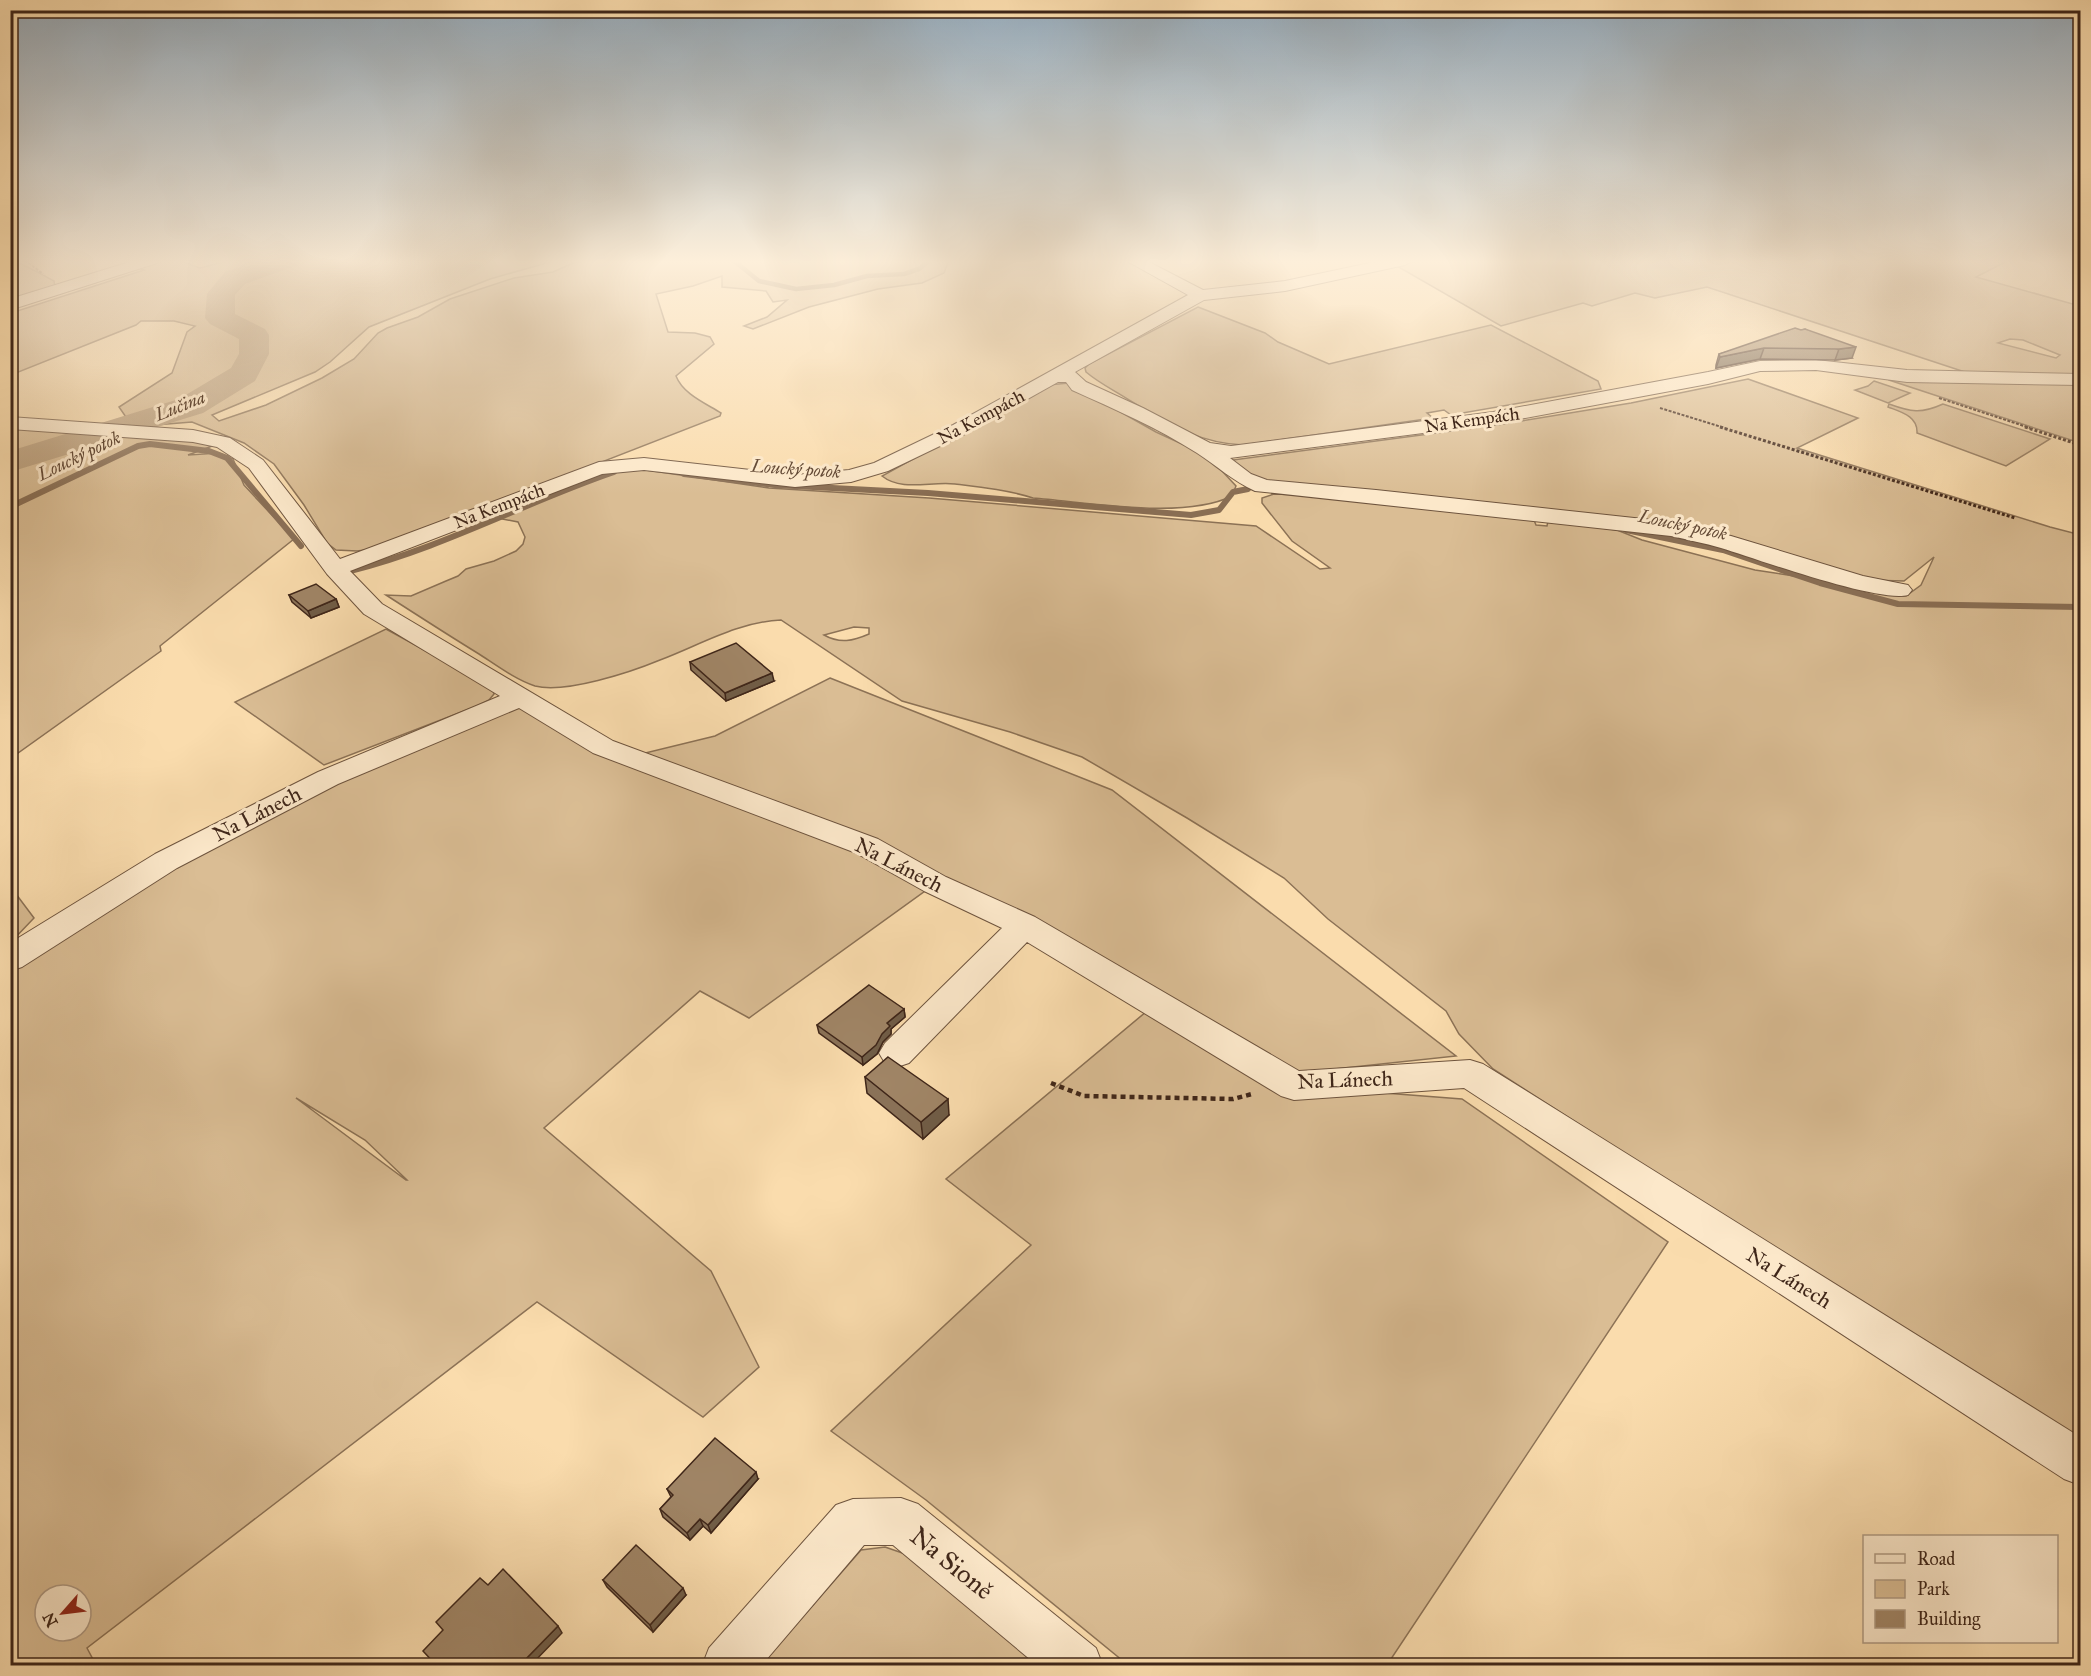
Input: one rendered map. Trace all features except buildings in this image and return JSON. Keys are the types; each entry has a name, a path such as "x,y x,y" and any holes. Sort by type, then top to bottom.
{"street":[{"path":"1055,376 1123,338"},
{"name":"Na Kempách","path":"335,569 584,473 609,466 631,463 664,465 767,480 821,480 851,476 880,467 960,429 1055,376 1071,377 1079,386 1136,412 1205,449 1231,452 1493,418 1760,366 1816,364 1907,376 2080,380"},
{"path":"10,423 193,436 223,442 256,464 335,569"},
{"path":"1205,449 1244,478 1263,486 1376,496 1671,529 1723,541 1859,582 1900,590"},
{"name":"Na Lánech","path":"335,569 373,609 603,747 867,846 935,884 1024,925 1294,1086 1470,1074 2080,1463"},
{"name":"Na Lánech","path":"10,958 166,861 328,778 519,698"},
{"path":"897,1053 1024,925"},
{"name":"Na Sioně","path":"727,1665 854,1522 901,1521 1078,1665"}],"path":[{"path":"1618,395 2014,518"},
{"path":"1935,397 2080,445"},
{"path":"1051,1083 1084,1096 1233,1099 1294,1086"}],"green space":[{"path":"11,338 103,338 11,375"},
{"path":"185,338 357,338 315,372 212,415 219,421 266,405 322,378 354,359 373,338 711,338 714,344 676,376 689,393 721,413 720,416 381,548 357,551 336,550 327,543 304,505 274,464 244,443 192,422 155,425 128,420 119,407 172,373"},
{"path":"1138,338 1273,338 1329,364 1436,338 1516,338 1598,381 1601,389 1451,415 1444,410 1427,413 1433,418 1243,445 1211,440 1183,430 1129,400 1086,372 1085,368"},
{"path":"1862,338 2080,338 2080,443 1889,380 1887,377 1974,375","holes":["2010,339 2023,340 2060,355 2056,358 1998,343"]},
{"path":"1748,379 1858,418 1797,448 2050,527 2073,533 2080,531 2080,1440 1789,1259 1493,1069 1459,1034 1446,1011 1328,919 1284,878 1082,757 1010,732 902,701 781,620 749,625 719,635 616,676 548,688 535,686 513,676 386,595 411,596 458,576 466,569 494,561 516,551 523,544 525,537 518,522 492,517 614,471 646,470 769,488 929,498 1256,526 1320,569 1330,568 1292,541 1262,503 1262,498 1274,494 1307,495 1534,520 1536,525 1547,526 1548,521 1617,530 1642,540 1755,570 1794,576 1820,576 1880,594 1906,596 1921,585 1934,557 1904,581 1867,580 1695,531 1255,482 1233,460 1497,425 1631,403","holes":["854,627 869,628 869,634 852,640 836,640 824,635"]},
{"path":"1874,381 1910,393 1888,403 1855,390 1868,386"},
{"path":"1069,383 1156,432 1208,456 1236,486 1232,496 1212,503 1188,507 1135,508 1033,498 1004,491 946,483 898,484 882,476 1048,385"},
{"path":"1889,404 1916,411 1943,404 2050,439 2006,466 1917,433 1915,422 1903,413 1888,407"},
{"path":"10,426 223,442 188,455 219,453 233,459 244,485 294,539 160,646 161,651 11,758"},
{"path":"386,629 492,687 494,694 489,700 477,706 324,765 235,702"},
{"path":"830,678 1112,790 1456,1056 1278,1075 1294,1086 1462,1099 1668,1242 1387,1665 1128,1665 926,1500 831,1431 1031,1245 946,1179 1153,1006 935,884 749,1018 700,991 544,1128 711,1271 759,1367 703,1417 537,1302 87,1648 96,1665 11,1666 11,959 166,861 519,698 629,757 715,736","holes":["296,1098 365,1140 407,1180"]},
{"path":"10,886 34,918 11,942 10,942"},
{"path":"885,1547 911,1556 1041,1666 760,1666 861,1550"}],"waterway":[{"name":"Lučina","path":"10,462 191,406 244,374 254,354 254,338"},
{"name":"Loucký potok","path":"10,507 138,446 150,444 209,451 227,458 301,546"},
{"name":"Loucký potok","path":"350,571 384,562 450,538 614,472"},
{"name":"Loucký potok","path":"684,474 775,485 928,493 1191,515 1219,510 1233,492 1248,489"},
{"name":"Loucký potok","path":"1626,530 1723,550 1820,583 1898,604 2080,607"}]}
